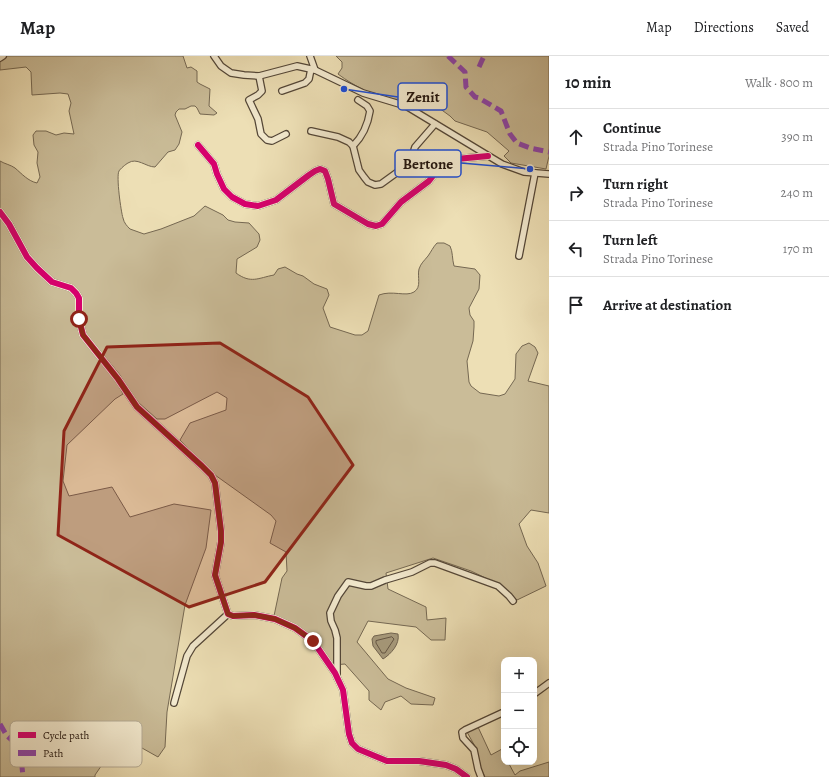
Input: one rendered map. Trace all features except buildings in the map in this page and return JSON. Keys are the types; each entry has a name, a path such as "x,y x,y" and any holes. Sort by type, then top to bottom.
{"street":[{"path":"214,56 221,66 231,73 259,76 297,66 313,70 362,93 406,106 502,164 524,172 549,174"},
{"path":"282,91 305,83 313,70 310,56"},
{"path":"259,76 262,91 249,100 258,119 261,134 267,140 272,141 286,134"},
{"path":"353,146 359,141 364,131 370,111 367,106 358,100"},
{"path":"311,131 338,137 349,142 353,146 359,170 368,182 375,185 381,184 410,163 415,147 435,124"},
{"path":"198,145 214,164 224,189 232,197 245,204 258,206 276,200 315,170 320,169 325,172 328,179 334,204 368,224 376,226 382,224 401,202 429,181 446,160 488,156"},
{"path":"520,256 535,173"},
{"path":"0,212 9,224 27,257 37,268 52,282 71,288 76,293 79,298 79,319 83,335 118,379 137,407 211,475 215,483 221,531 221,542 215,575 228,614"},
{"path":"337,678 337,638 330,613 338,596 348,582 371,586 384,580 412,572 430,563 435,563 498,586 509,596 512,601"},
{"path":"228,614 233,616 254,615 268,617 295,628 313,641 343,690 349,734 352,743 358,749 387,760 419,761 446,765 456,769 466,777"},
{"path":"174,703 187,656 193,646 228,614"},
{"path":"535,693 549,683"},
{"path":"481,777 474,750 463,738 462,732 501,713"}],"highlighted area":[{"path":"220,343 308,397 353,465 265,582 189,607 58,535 64,431 107,347"}],"shaded area":[{"path":"5,56 183,56 187,68 191,67 197,71 197,82 210,89 209,106 217,113 214,115 200,114 195,106 179,109 175,115 182,132 179,144 175,150 168,152 155,167 131,161 120,170 118,180 121,209 124,221 130,229 144,234 161,229 194,216 205,206 223,215 228,220 249,223 259,234 260,240 257,247 237,259 236,273 246,278 255,279 274,275 278,269 285,267 303,276 314,284 327,289 329,295 323,308 330,327 355,335 362,335 368,331 379,295 389,293 407,294 416,290 419,285 419,269 421,265 437,243 444,243 450,246 454,266 475,269 480,275 479,289 469,308 470,315 474,321 473,341 467,361 469,382 471,386 480,393 499,396 505,394 515,379 516,354 522,346 529,343 535,347 538,353 528,381 549,386 549,513 531,510 519,524 527,546 538,563 546,586 517,600 502,586 471,571 433,558 386,573 388,589 426,607 427,620 446,618 445,640 431,640 416,627 368,621 357,642 388,679 406,688 435,698 433,705 411,704 401,696 385,702 381,710 369,700 369,691 345,664 333,665 315,638 290,623 274,616 282,578 287,571 286,552 270,543 276,521 271,515 215,475 180,440 190,423 226,410 227,398 217,392 165,419 157,419 139,403 127,388 120,375 86,334 82,319 82,297 78,291 72,286 54,279 29,255 12,222 0,208 0,161 13,167 28,179 37,183 40,177 37,163 38,152 34,145 33,135 36,131 46,131 56,135 64,133 74,134 69,111 71,103 68,94 60,93 32,95 31,72 26,67 0,70 0,58"},
{"path":"336,56 549,56 549,156 546,169 511,163 504,156 509,151 487,132 455,121 439,108 425,93 414,89 403,99 395,99 377,96 360,88 338,74 342,68 342,62"},
{"path":"0,216 7,225 25,258 35,270 51,284 69,290 77,298 77,319 81,336 116,380 123,394 115,399 67,445 63,481 69,496 112,487 130,517 174,504 211,510 206,548 185,605 167,712 165,747 158,757 142,748 142,721 10,721 10,767 100,767 95,777 0,777"},
{"path":"478,727 491,755 501,750 501,765 510,765 515,775 520,771 549,762 549,777 485,777 481,769 477,750 467,732"}],"water":[{"path":"391,633 398,634 398,641 392,652 383,659 373,646 372,639 374,636"}],"marked path":[{"path":"448,56 465,72 466,87 475,97 501,111 510,134 517,143 530,148 549,152"},
{"path":"479,67 484,56"},
{"path":"0,724 10,739"},
{"path":"22,767 23,777"}],"cycle path":[{"path":"198,145 214,164 224,189 232,197 245,204 258,206 276,200 309,175 320,169 325,171 334,204 368,224 376,226 382,224 401,202 429,181 446,160 488,156"},
{"path":"0,212 9,224 27,257 37,268 52,282 71,288 76,293 79,298 79,319 83,335 118,379 137,407 211,475 215,483 221,531 221,542 215,575 228,614 233,616 254,615 275,619 295,628 313,641 335,673 343,690 349,734 352,743 358,749 387,761 419,761 446,765 456,769 467,777"}],"place":[{"name":"Zenit","path":"344,89"},
{"name":"Bertone","path":"530,169"}],"route":[{"path":"79,319 83,335 118,379 137,407 211,475 215,483 221,531 221,542 215,575 219,584 226,612 230,616 254,615 275,619 295,628 313,641"}]}
